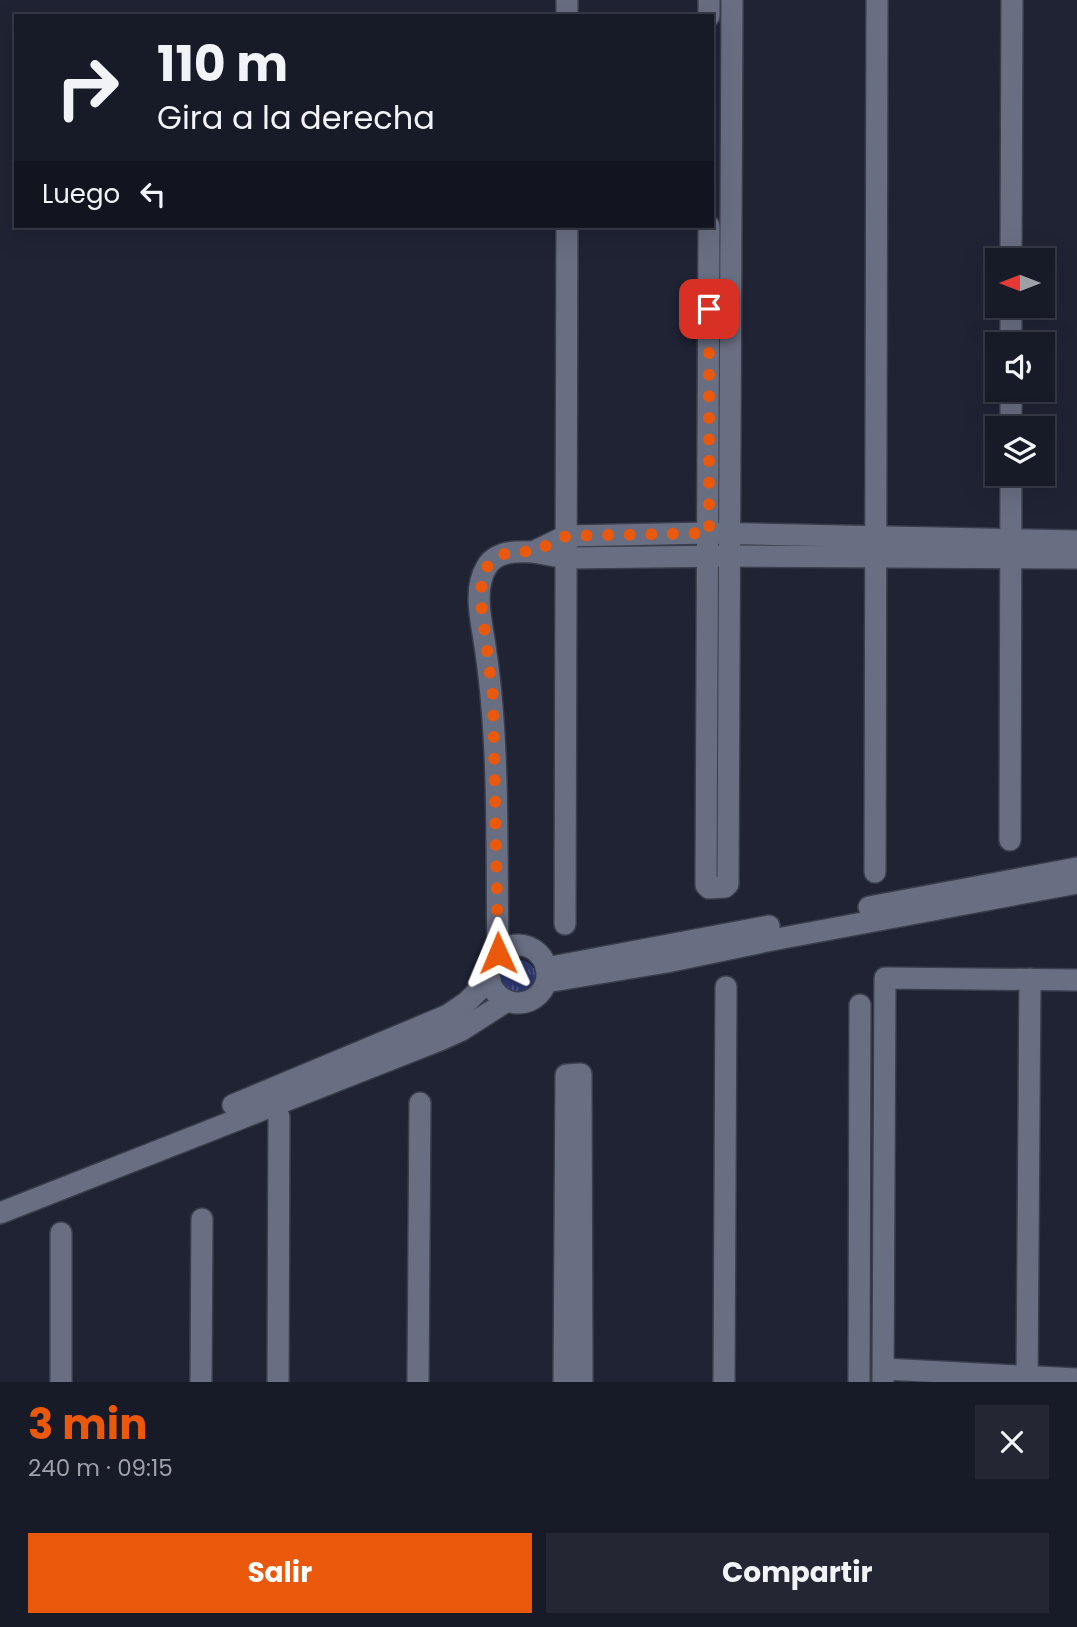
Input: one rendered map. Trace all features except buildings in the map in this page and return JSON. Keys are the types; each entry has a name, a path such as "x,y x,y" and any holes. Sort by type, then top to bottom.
{"street":[{"path":"719,556 728,884 725,887 709,888 706,885 719,556 720,533 732,0"},
{"path":"875,872 877,0"},
{"path":"1011,248 1012,0"},
{"path":"565,924 567,228"},
{"path":"709,228 720,533"},
{"path":"1010,840 1011,486"},
{"path":"533,552 566,536 720,533 876,547"},
{"path":"1011,549 1077,541"},
{"path":"498,953 493,697 480,594 485,569 491,561 513,551 566,558 719,556 876,547 1011,549 1077,558"},
{"path":"546,975 1077,868"},
{"path":"546,975 667,962 1077,883"},
{"path":"0,1201 42,1186 448,1015 467,1002 489,979 492,960 498,953 515,945 524,945 541,955 546,975 535,998 516,1003 507,1001 499,996 489,979"},
{"path":"1077,980 885,978 883,1375 1077,1379"},
{"path":"1027,1379 1030,979"},
{"path":"724,1382 726,988"},
{"path":"0,1213 440,1040 462,1030 507,1001"},
{"path":"859,1382 860,1005"},
{"path":"564,1382 566,1075 581,1074 582,1382"},
{"path":"418,1382 420,1104"},
{"path":"278,1382 279,1117"},
{"path":"201,1382 202,1219"},
{"path":"61,1233 61,1382"}],"green space":[{"path":"519,960 531,965 536,977 531,989 519,994 507,989 502,977 507,965"}],"route":[{"path":"498,953 493,697 480,611 485,569 498,556 513,551 533,552 566,536 709,533 709,309"}]}
